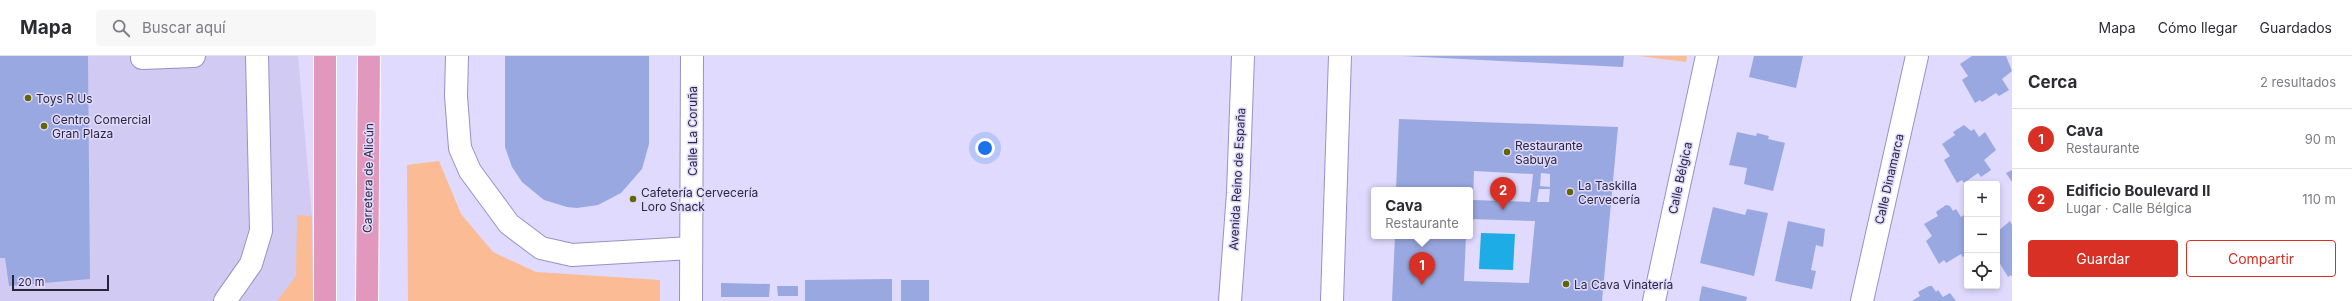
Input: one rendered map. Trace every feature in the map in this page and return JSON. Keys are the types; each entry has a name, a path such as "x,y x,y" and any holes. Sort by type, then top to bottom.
{"main road":[{"path":"325,56 325,301"},
{"name":"Carretera de Alicún","path":"367,301 369,56"}],"street":[{"path":"142,58 194,56"},
{"path":"225,301 251,264 261,231 257,56"},
{"path":"457,56 456,96 460,148 470,171 509,224 540,248 572,255 691,248"},
{"name":"Calle La Coruña","path":"691,301 692,56"},
{"name":"Avenida Reino de España","path":"1230,301 1238,193 1243,56"},
{"path":"1332,301 1340,56"},
{"name":"Calle Bélgica","path":"1654,301 1707,56"},
{"name":"Calle Dinamarca","path":"1862,301 1917,56"}],"shaded area":[{"path":"0,56 298,56 312,216 313,301 0,301"},
{"path":"1639,56 1687,56 1686,62"},
{"path":"439,161 461,214 493,252 536,272 660,280 660,301 408,301 407,165"},
{"path":"297,215 312,216 313,301 277,301 296,276"}],"water":[{"path":"1481,233 1515,234 1513,270 1479,269"}],"building":[{"name":"Centro Comercial Gran Plaza","path":"0,56 88,56 90,279 9,286 5,258 0,258"},
{"path":"505,56 649,56 649,144 642,169 621,193 598,205 577,208 567,207 544,200 522,182 512,167 505,147"},
{"path":"1403,56 1624,56 1623,67"},
{"path":"1754,56 1803,56 1796,88 1749,77"},
{"path":"1972,56 2006,56 2012,71 2002,79 2009,90 1999,96 1996,93 1982,102 1980,100 1975,103 1962,80 1968,76 1960,64"},
{"path":"1399,119 1618,127 1602,301 1392,301 1395,239 1466,239 1464,281 1529,283 1535,221 1473,219 1473,200 1473,187 1396,187","holes":["1474,171 1533,174 1530,202 1473,200","1541,173 1550,174 1550,187 1540,186","1539,189 1550,189 1549,202 1537,202"]},
{"path":"1964,125 1971,131 1974,129 1979,137 1985,132 1996,150 1984,160 1991,170 1981,177 1978,173 1967,181 1964,181 1964,183 1962,180 1957,183 1944,160 1950,156 1942,144 1955,135 1953,132"},
{"path":"1737,132 1756,136 1757,133 1769,136 1768,139 1785,143 1773,191 1744,184 1747,168 1729,165"},
{"path":"2012,170 2012,182 2006,173"},
{"path":"1946,205 1950,206 1953,211 1956,209 1961,217 1964,215 1964,256 1961,254 1946,263 1944,260 1939,264 1926,241 1932,236 1924,224 1938,216 1936,212"},
{"path":"1713,207 1745,215 1747,209 1768,213 1754,276 1700,263"},
{"path":"1788,221 1825,229 1823,247 1816,245 1811,270 1816,271 1812,289 1775,281"},
{"path":"2010,221 2012,225 2012,277 2011,275 2008,277 2000,264 2000,229"},
{"path":"892,279 892,301 805,301 805,280"},
{"path":"901,280 929,280 929,301 901,301"},
{"path":"721,283 770,284 769,297 721,297"},
{"path":"777,286 798,286 798,296 778,296"},
{"path":"1702,286 1747,297 1746,301 1699,301"},
{"path":"1932,286 1936,292 1938,290 1943,297 1950,293 1956,301 1912,301 1920,296 1918,292"}],"place":[{"name":"Toys R Us","path":"28,98"},
{"name":"Centro Comercial Gran Plaza","path":"44,126"},
{"name":"Restaurante Sabuya","path":"1507,152"},
{"name":"La Taskilla Cervecería","path":"1570,192"},
{"name":"Cafetería Cervecería Loro Snack","path":"633,199"},
{"name":"Edificio Boulevard II","path":"1503,210"},
{"name":"La Cava Vinatería","path":"1566,284"},
{"name":"Cava","path":"1422,285"}]}
